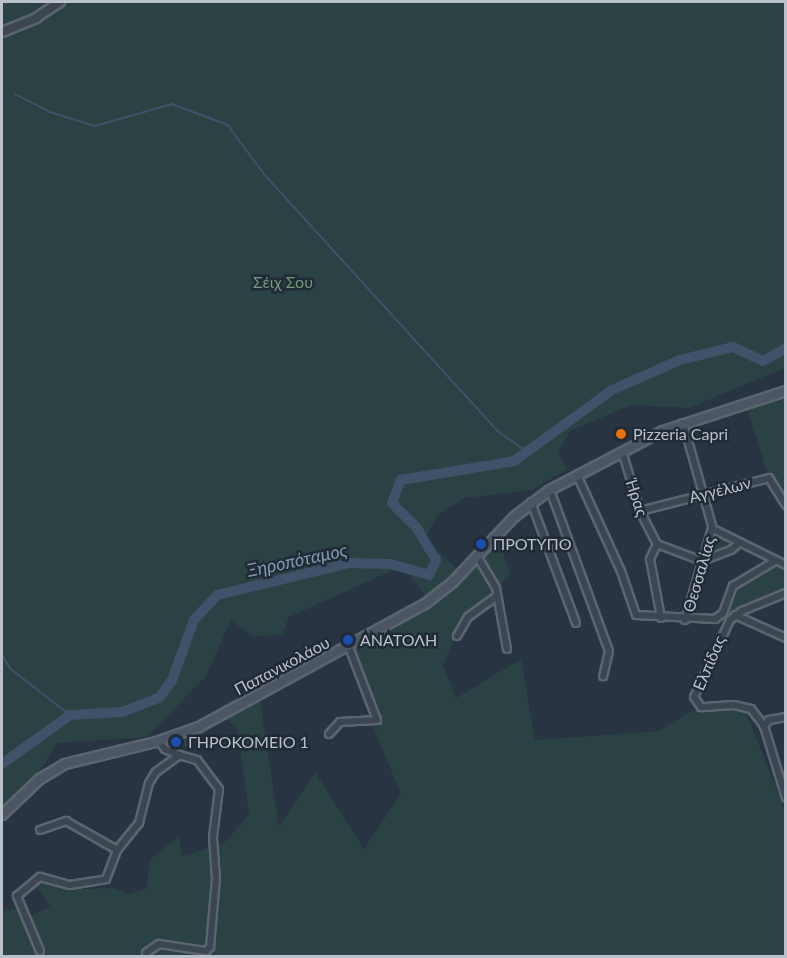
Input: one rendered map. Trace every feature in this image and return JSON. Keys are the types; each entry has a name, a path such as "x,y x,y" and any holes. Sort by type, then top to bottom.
{"main road":[{"name":"Παπανικολάου","path":"2,815 51,771 77,760 159,741 210,722 431,600 531,502 549,490 622,451 683,423 786,391"}],"street":[{"path":"2,32 36,18 60,2"},
{"path":"683,423 712,528 786,566"},
{"name":"Ήρας","path":"622,451 640,511 657,544"},
{"path":"577,475 621,571 632,610 661,618 715,619 723,613 733,586 775,561"},
{"name":"Αγγέλων","path":"640,511 703,493 769,478 786,505"},
{"path":"549,490 609,651 603,676"},
{"path":"531,502 576,623"},
{"name":"Θεσσαλίας","path":"686,620 712,528"},
{"path":"661,618 650,560 657,544 702,561 731,550 738,543"},
{"path":"477,556 493,579 507,649"},
{"path":"735,615 786,593"},
{"path":"457,636 468,617 496,597"},
{"path":"735,615 786,638"},
{"name":"Ελπίδας","path":"735,615 723,631 694,699 701,707 739,705 753,710"},
{"path":"329,734 340,722 377,720 349,647"},
{"path":"753,710 773,718 786,717"},
{"path":"753,710 765,724 786,798"},
{"path":"765,724 773,718"},
{"path":"146,953 159,944 206,951 210,947 216,879 213,837 219,789 197,760 165,749 159,741"},
{"path":"40,951 17,896 40,877 70,885 103,881 112,870 117,850 139,823 149,783 156,772 179,755"},
{"path":"40,830 66,820 117,850"}],"green space":[{"name":"Σέιχ Σου","path":"2,2 785,2 785,368 689,408 631,405 570,431 558,453 567,469 532,490 465,498 438,515 425,538 456,569 444,584 426,596 402,566 289,617 282,635 252,636 231,620 206,676 147,737 57,743 40,771 2,809"},
{"path":"785,394 785,502 769,478 747,408"},
{"path":"717,536 730,546 711,555 707,552 711,537"},
{"path":"499,541 510,575 460,623 443,665 456,698 521,659 535,740 659,731 693,710 745,710 785,811 785,956 2,956 2,912 16,908 23,920 50,906 36,886 41,882 80,889 114,888 128,895 147,888 150,859 179,837 182,856 223,844 249,815 238,731 227,719 204,730 206,734 188,746 180,748 167,742 260,700 279,827 315,772 364,849 401,794 373,726 381,713 352,646 438,601"},
{"path":"776,564 785,569 785,588 742,607 725,620 721,619 736,586"}],"waterway":[{"path":"15,94 50,112 95,126 172,104 228,125 265,175 499,432 526,451"},
{"name":"Ξηροπόταμος","path":"2,764 70,715 122,712 159,698 172,680 194,620 217,595 349,563 391,564 429,575 436,560 416,527 392,503 401,480 514,461 612,390 680,360 733,347 763,361 786,348"},
{"path":"2,655 11,669 70,715"}],"place":[{"name":"Pizzeria Capri","path":"621,434"},
{"name":"ΠΡΟΤΥΠΟ","path":"481,544"},
{"name":"ΑΝΑΤΟΛΗ","path":"348,640"},
{"name":"ΓΗΡΟΚΟΜΕΙΟ 1","path":"176,742"}]}
